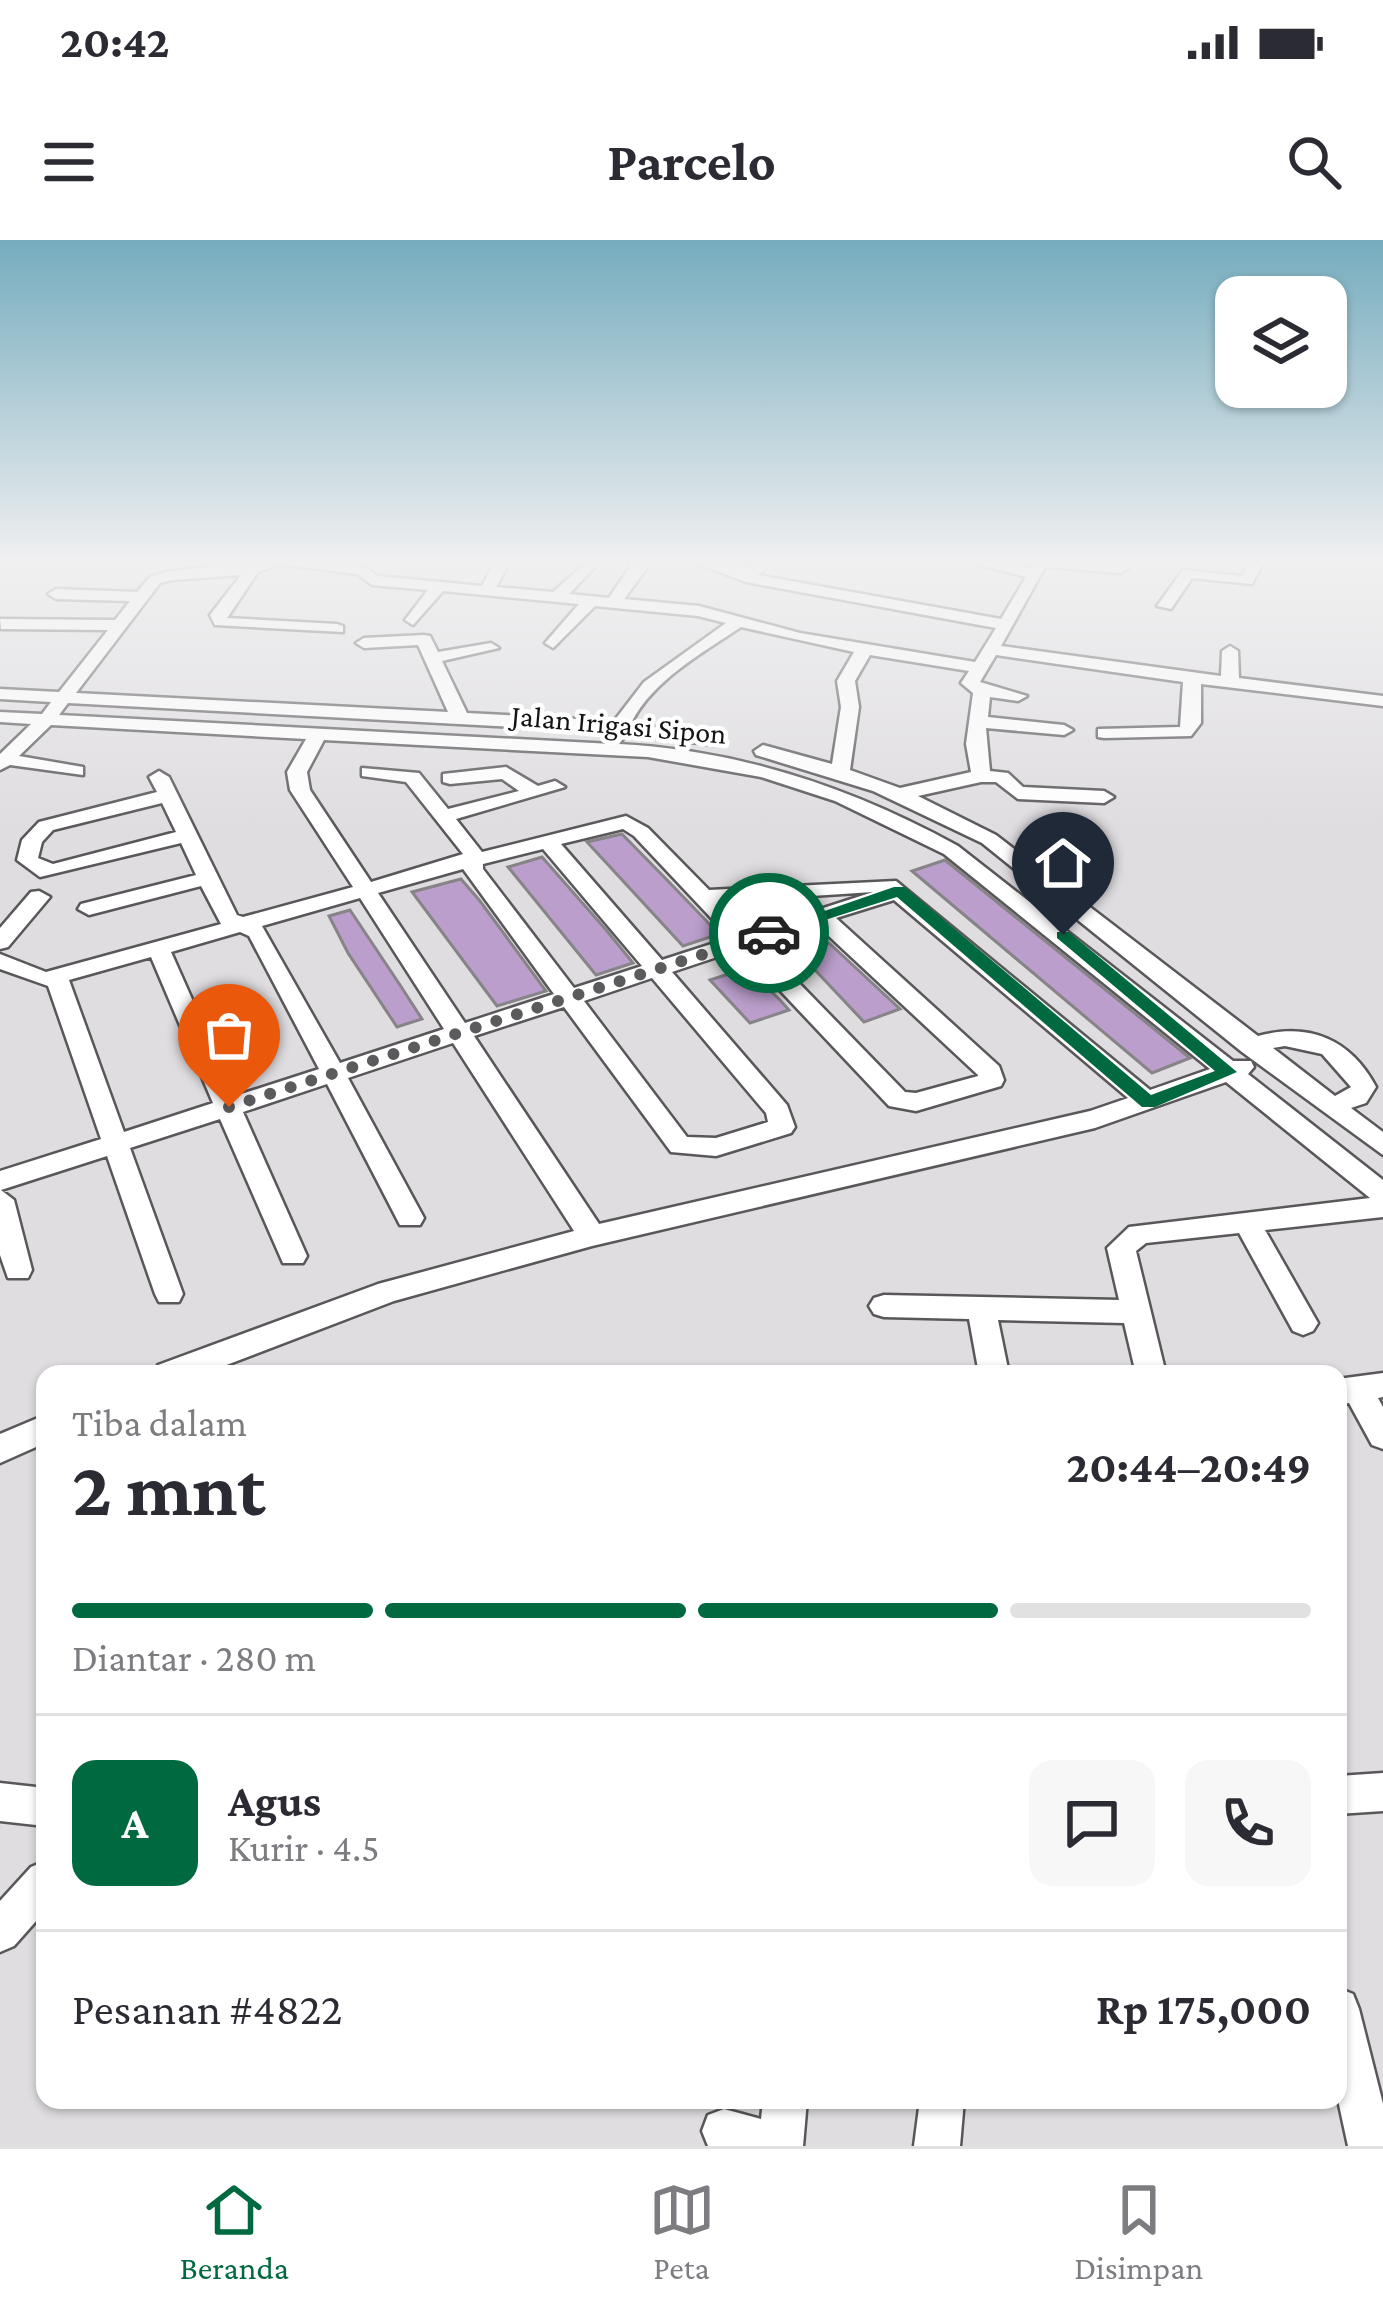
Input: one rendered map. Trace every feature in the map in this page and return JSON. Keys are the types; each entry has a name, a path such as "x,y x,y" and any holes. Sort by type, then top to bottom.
{"street":[{"path":"3,761 104,649"},
{"path":"428,649 460,718"},
{"path":"433,658 486,649"},
{"path":"617,738 630,707 657,679 699,649"},
{"path":"860,649 975,667"},
{"path":"1018,696 970,685 975,667 992,649 1092,669 1335,690 1383,701"},
{"path":"840,772 850,707 846,681 864,650"},
{"path":"1230,651 1230,683"},
{"path":"1104,733 1185,732 1192,723 1192,679"},
{"path":"981,776 975,744 982,691"},
{"name":"Jalan Irigasi Sipon","path":"0,694 55,708 318,734 617,738"},
{"name":"Jalan Irigasi Sipon","path":"0,717 55,708 460,718 617,738 692,756 840,772 934,808 989,839 1088,912 1260,1055 1383,1146"},
{"path":"978,722 1064,730"},
{"path":"318,734 300,764 297,780 592,1236"},
{"path":"3,761 76,771"},
{"name":"Jalan Irigasi Sipon","path":"797,769 951,850 1030,908 1383,1194"},
{"path":"368,772 410,775 445,816 473,853 472,869 680,1146 694,1150 716,1147 782,1127 778,1111 547,840"},
{"path":"445,816 544,790 506,772 450,778"},
{"path":"899,794 981,776 1001,777 1018,793 1104,797"},
{"path":"187,835 53,870 40,871 27,860 32,840 46,826 163,786 187,835 228,919 258,932 410,1219"},
{"path":"0,961 38,980 56,977 547,840 612,823 631,824 898,1100 910,1103 992,1080 990,1072 821,916"},
{"path":"89,909 208,878"},
{"path":"703,897 876,884 899,891 1148,1102"},
{"path":"0,1181 899,891"},
{"path":"0,942 39,898"},
{"path":"158,949 293,1256"},
{"path":"56,977 169,1294"},
{"path":"193,1365 388,1292 592,1236 1095,1119 1231,1071 1286,1035 1322,1044 1364,1087 1357,1097 1332,1106"},
{"path":"0,1200 18,1270"},
{"path":"1149,1365 1121,1249 1127,1240 1139,1234 1383,1207"},
{"path":"1247,1222 1304,1323"},
{"path":"884,1306 1136,1312"},
{"path":"981,1308 992,1365"},
{"path":"1359,1389 1383,1436"},
{"path":"0,1449 36,1432"},
{"path":"1347,1794 1383,1792"},
{"path":"0,1802 36,1806"},
{"path":"0,1932 36,1891"},
{"path":"1347,2046 1371,2146"},
{"path":"724,2132 777,2146 783,2109"},
{"path":"937,2146 941,2109"}],"building":[{"path":"622,834 719,934 683,946 587,842"},
{"path":"542,857 633,963 596,975 508,867"},
{"path":"945,860 1190,1058 1152,1073 912,871"},
{"path":"461,879 546,991 497,1006 412,892"},
{"path":"350,910 422,1019 397,1027 348,953 329,916"},
{"path":"829,943 900,1009 864,1022 799,953"},
{"path":"747,968 789,1010 750,1023 710,980"}],"way so far":[{"path":"229,1107 769,933"}],"route":[{"path":"769,933 899,891 1148,1102 1228,1072 1063,935"}]}
